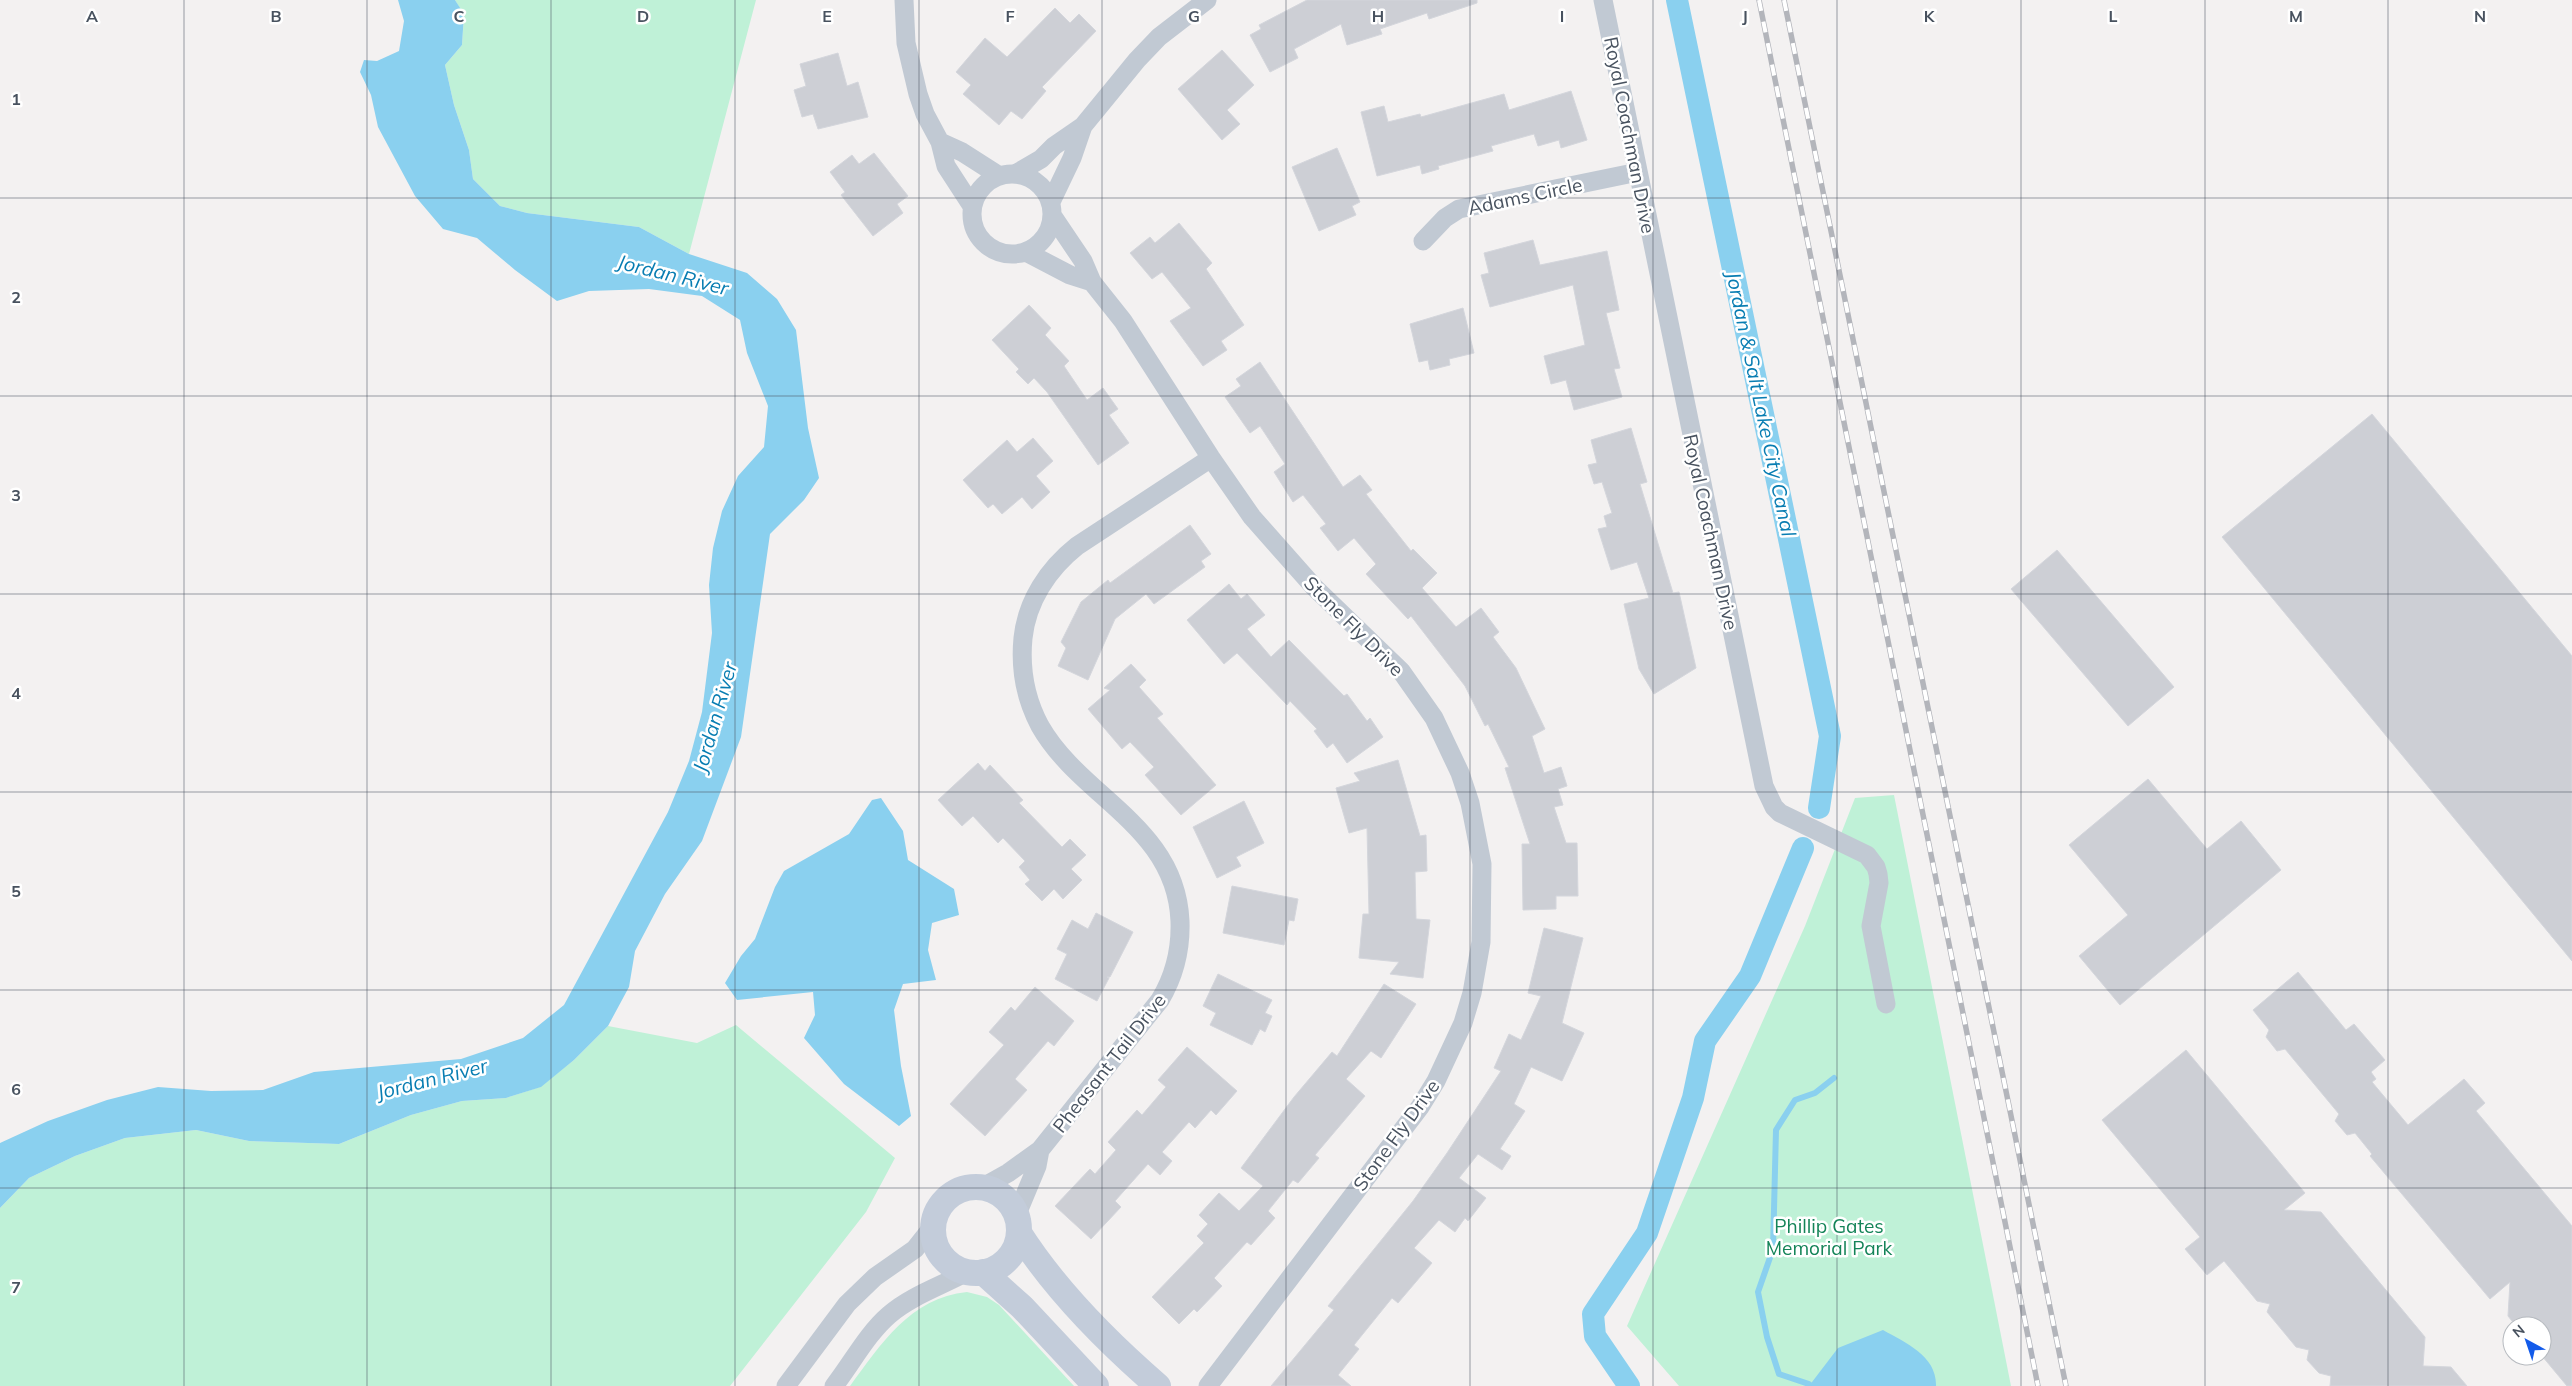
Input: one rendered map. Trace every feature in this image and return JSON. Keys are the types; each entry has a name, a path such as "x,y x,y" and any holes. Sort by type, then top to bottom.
{"street":[{"path":"904,0 906,44 911,70 925,114 940,142 946,166 972,206"},
{"path":"1083,126 1052,208 1045,237 1026,252 1014,254 1002,253 981,240 971,218 972,206 981,188 1041,159 1054,146 1083,126 1136,60 1159,37 1206,0"},
{"name":"Royal Coachman Drive","path":"1602,0 1764,786 1774,806 1780,813 1867,855 1872,860 1879,883 1871,926 1886,1004"},
{"path":"940,142 1007,174 1034,180 1047,193 1052,208"},
{"name":"Adams Circle","path":"1423,241 1445,218 1459,209 1638,172"},
{"name":"Stone Fly Drive","path":"1052,208 1083,261 1092,282 1123,321 1211,458 1272,542 1314,588 1401,671 1434,718 1457,766 1470,803 1482,864 1484,890 1481,942 1472,993 1463,1023 1436,1081 1420,1107 1208,1386"},
{"path":"1026,252 1070,275 1092,282"},
{"name":"Pheasant Tail Drive","path":"984,1187 1008,1173 1027,1157 1040,1150 1160,1000 1174,970 1181,934 1177,894 1171,877 1155,848 1065,758 1041,727 1025,689 1022,671 1024,630 1038,592 1061,559 1076,546 1211,458"},
{"name":"Pheasant Tail Drive","path":"1018,1224 1037,1166 1040,1150"},
{"path":"1096,1386 1022,1307 975,1272 955,1267 942,1254 934,1237 934,1225 936,1214 950,1195 972,1187 984,1187 1004,1196 1049,1278 1114,1346 1158,1386"},
{"path":"834,1386 870,1337 889,1315 914,1299 975,1272 997,1268 1008,1259 1016,1247 1018,1224"},
{"path":"786,1386 847,1304 875,1277 915,1249 934,1225"}],"green space":[{"path":"455,0 756,0 689,254 639,227 527,213 500,206 473,179 469,150 454,105 445,65 462,45 464,15"},
{"name":"Phillip Gates Memorial Park","path":"1894,795 2011,1386 1679,1386 1627,1326 1805,926 1855,798"},
{"path":"736,1025 895,1158 866,1212 730,1386 0,1386 0,1208 29,1178 75,1156 125,1138 196,1130 249,1141 339,1144 411,1115 462,1101 506,1098 540,1087 574,1060 608,1026 697,1043"},
{"path":"967,1292 987,1297 999,1305 1074,1386 850,1386 873,1354 913,1313 929,1303 947,1296"}],"water":[{"name":"Jordan River","path":"398,0 455,0 464,14 462,45 445,65 454,105 469,150 473,179 500,206 527,213 639,227 689,254 747,273 777,299 796,330 808,428 819,478 804,500 770,534 741,737 702,841 665,894 635,951 629,987 608,1026 574,1060 541,1087 506,1098 462,1101 411,1115 339,1144 249,1141 196,1130 125,1138 75,1156 29,1178 0,1208 0,1143 48,1121 107,1100 158,1087 211,1091 263,1090 314,1072 461,1059 523,1038 564,1005 668,812 689,761 702,712 712,633 709,585 713,548 722,511 738,476 764,447 768,406 747,353 740,320 702,296 649,289 589,291 557,301 515,270 477,238 443,229 415,196 378,127 371,95 360,72 364,60 377,61 399,51 404,21"},
{"path":"881,798 903,831 908,860 954,889 959,915 932,923 928,950 936,980 903,984 894,1010 901,1066 911,1116 899,1126 844,1084 804,1038 815,1015 813,992 737,1000 725,983 741,956 755,939 775,887 784,871 849,834 872,800"},
{"path":"1883,1330 1910,1346 1926,1359 1935,1376 1936,1386 1809,1386 1838,1348"}],"building":[{"path":"1307,0 1477,0 1477,3 1429,19 1427,13 1380,29 1382,34 1347,45 1341,24 1294,49 1298,58 1270,72 1250,35 1261,29 1259,25"},
{"path":"1055,8 1070,23 1079,14 1096,31 1042,87 1046,91 1022,119 1011,111 999,125 963,94 971,85 956,72 985,38 1007,57"},
{"path":"1222,50 1254,85 1227,110 1240,124 1222,140 1178,89"},
{"path":"838,53 847,86 858,82 868,117 818,129 813,114 802,117 794,90 806,86 800,64"},
{"path":"1571,91 1587,140 1561,148 1559,140 1538,146 1534,134 1491,146 1493,151 1438,166 1439,169 1422,174 1420,165 1377,176 1361,112 1384,106 1388,122 1420,114 1421,117 1504,94 1509,110"},
{"path":"1337,148 1360,202 1352,206 1356,215 1319,231 1292,167"},
{"path":"874,153 908,196 897,204 903,213 873,236 841,195 845,192 830,172 852,155 859,164"},
{"path":"1179,223 1212,263 1206,269 1244,325 1221,341 1227,350 1203,366 1170,321 1191,308 1162,272 1152,279 1130,253 1150,237 1155,243"},
{"path":"1533,240 1540,265 1607,251 1619,310 1606,313 1620,368 1614,369 1622,397 1574,410 1566,380 1551,384 1544,356 1585,345 1573,285 1490,307 1481,275 1489,273 1484,253"},
{"path":"1029,305 1051,328 1045,335 1069,361 1064,366 1087,400 1103,388 1118,409 1109,415 1129,443 1098,465 1047,392 1034,378 1028,384 1016,372 1019,369 992,340"},
{"path":"1463,308 1474,353 1449,359 1450,365 1430,370 1428,360 1419,362 1410,324"},
{"path":"1260,362 1343,487 1360,475 1372,490 1366,494 1411,551 1413,549 1437,573 1422,588 1456,627 1481,608 1499,632 1493,637 1516,668 1545,729 1532,736 1544,773 1561,767 1567,786 1558,789 1563,805 1554,807 1566,843 1577,843 1578,896 1556,896 1556,909 1523,910 1522,844 1530,844 1505,768 1509,767 1488,724 1485,726 1465,686 1411,616 1408,619 1366,574 1376,564 1354,538 1338,551 1320,528 1326,524 1303,495 1293,502 1274,472 1285,464 1260,426 1250,433 1225,397 1241,386 1236,379"},
{"path":"2372,414 2572,656 2572,961 2222,537"},
{"path":"1631,428 1647,482 1640,484 1673,593 1679,592 1696,668 1654,694 1639,669 1624,604 1649,598 1637,562 1611,570 1598,529 1607,527 1604,516 1612,513 1602,482 1594,484 1588,465 1597,463 1591,440"},
{"path":"1033,438 1053,461 1036,476 1050,492 1032,509 1022,497 1002,514 993,504 988,508 963,480 1007,440 1017,452"},
{"path":"1190,525 1211,554 1201,561 1205,567 1154,604 1146,594 1115,619 1088,680 1058,666 1066,648 1061,642 1081,602 1108,580 1110,583"},
{"path":"2057,550 2174,687 2128,726 2011,589"},
{"path":"1229,584 1241,599 1247,594 1265,615 1247,629 1271,657 1289,640 1344,696 1347,694 1367,721 1370,718 1383,737 1347,763 1333,743 1327,748 1314,731 1317,729 1290,701 1287,705 1237,653 1224,664 1187,620"},
{"path":"1131,664 1146,680 1139,687 1163,714 1157,718 1216,785 1181,815 1145,775 1154,767 1130,742 1122,749 1088,709 1110,690 1104,688"},
{"path":"1398,760 1420,836 1426,835 1427,871 1415,872 1416,919 1430,920 1423,978 1390,974 1399,962 1359,958 1363,914 1369,914 1367,828 1349,833 1336,788 1360,781 1354,773"},
{"path":"978,763 985,771 990,765 1023,800 1019,803 1062,847 1070,839 1086,855 1071,869 1082,880 1063,899 1054,889 1042,901 1025,884 1030,880 1019,867 1025,861 1003,838 998,843 973,816 962,826 938,800"},
{"path":"2148,779 2207,849 2241,821 2281,870 2120,1005 2079,956 2128,915 2069,845"},
{"path":"1244,801 1264,843 1236,857 1241,866 1217,878 1193,827"},
{"path":"1232,886 1298,899 1294,921 1289,920 1284,945 1223,933"},
{"path":"1096,913 1133,932 1110,977 1107,977 1109,978 1097,1001 1055,979 1067,954 1057,949 1072,920 1088,929"},
{"path":"1544,928 1583,938 1562,1023 1584,1033 1562,1081 1531,1067 1514,1104 1525,1111 1500,1149 1511,1156 1502,1170 1478,1154 1459,1178 1486,1198 1468,1221 1465,1218 1455,1232 1439,1220 1414,1248 1432,1263 1398,1303 1392,1298 1354,1345 1359,1349 1338,1375 1351,1386 1271,1386 1334,1310 1328,1306 1413,1201 1447,1153 1501,1071 1494,1068 1509,1034 1521,1040 1541,996 1528,993"},
{"path":"2298,972 2346,1030 2354,1024 2385,1060 2371,1072 2376,1079 2372,1082 2408,1125 2464,1079 2485,1103 2476,1111 2572,1226 2572,1386 2567,1386 2550,1366 2552,1366 2552,1316 2508,1316 2510,1282 2490,1299 2370,1156 2372,1154 2355,1133 2347,1135 2335,1121 2339,1114 2285,1049 2277,1051 2266,1037 2269,1030 2253,1010"},
{"path":"1218,974 1272,1000 1265,1013 1272,1016 1265,1032 1260,1029 1252,1045 1210,1025 1216,1013 1203,1006"},
{"path":"1384,984 1416,1004 1381,1058 1371,1051 1346,1079 1365,1096 1315,1155 1319,1158 1298,1183 1293,1180 1268,1211 1275,1218 1251,1245 1247,1242 1214,1278 1222,1286 1197,1312 1194,1309 1179,1324 1152,1297 1204,1243 1197,1236 1208,1224 1199,1215 1219,1193 1239,1211 1263,1186 1241,1168 1294,1097 1332,1052 1337,1056"},
{"path":"1035,987 1074,1021 1054,1046 1048,1041 1015,1079 1027,1090 985,1136 950,1104 1004,1045 989,1032 1011,1007 1015,1011"},
{"path":"1187,1047 1237,1091 1216,1115 1211,1110 1195,1128 1189,1122 1162,1152 1172,1161 1160,1175 1148,1164 1115,1201 1121,1207 1091,1239 1055,1206 1090,1169 1095,1174 1116,1150 1108,1142 1137,1110 1142,1115 1166,1087 1158,1080"},
{"path":"2186,1050 2305,1193 2284,1210 2321,1212 2425,1337 2423,1366 2451,1367 2467,1386 2330,1386 2331,1376 2319,1373 2307,1360 2309,1350 2296,1347 2267,1312 2270,1304 2257,1301 2224,1261 2207,1275 2185,1249 2200,1237 2102,1120"}],"waterway":[{"name":"Jordan & Salt Lake City Canal","path":"1677,0 1830,736 1819,808"},
{"name":"Jordan & Salt Lake City Canal","path":"1629,1386 1595,1336 1593,1314 1647,1233 1693,1098 1705,1041 1750,976 1803,848"},
{"path":"1809,1384 1779,1374 1767,1337 1758,1292 1773,1249 1776,1130 1795,1100 1815,1093 1834,1078"}],"railway":[{"path":"1759,0 2038,1386"},
{"path":"1784,0 2066,1386"}]}
